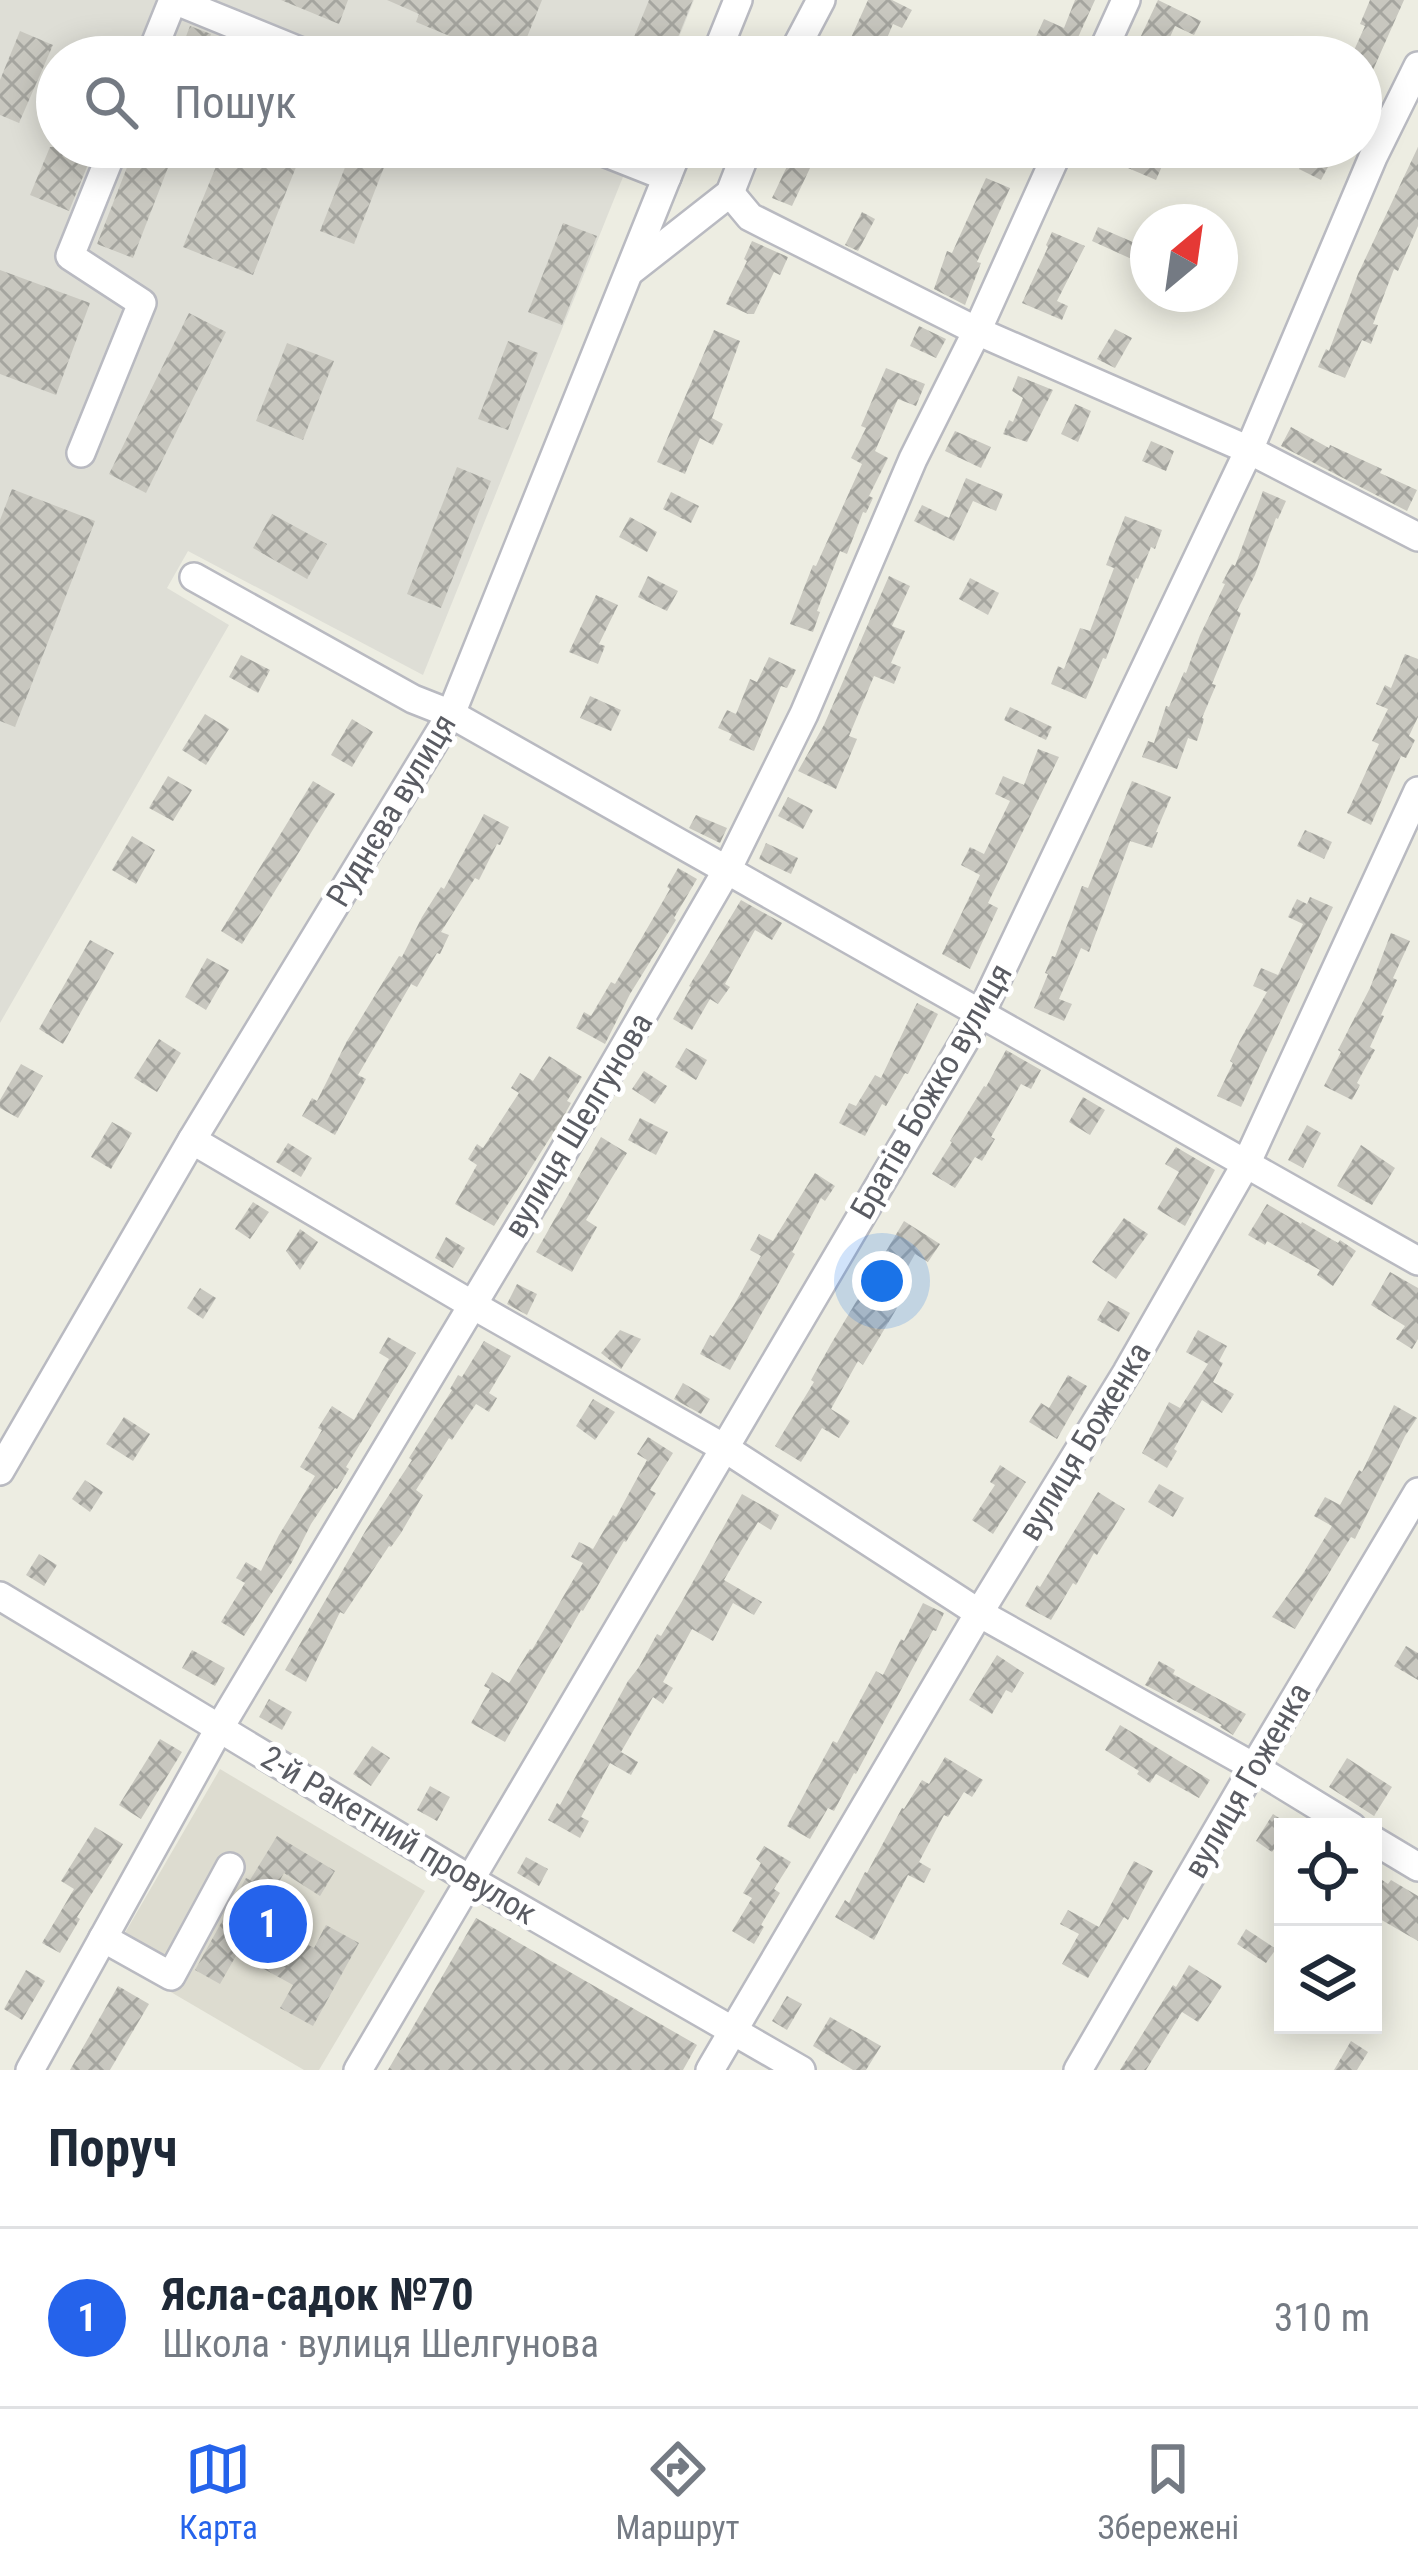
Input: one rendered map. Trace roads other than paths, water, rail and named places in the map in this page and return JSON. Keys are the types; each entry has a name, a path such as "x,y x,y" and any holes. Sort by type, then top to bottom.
{"street":[{"path":"158,36 173,0 262,36"},
{"path":"723,36 738,0"},
{"path":"802,36 821,0"},
{"path":"1110,36 1126,0"},
{"name":"Братів Божко вулиця","path":"1382,139 1418,66"},
{"path":"81,453 142,303 70,256 106,168"},
{"path":"642,168 667,178"},
{"name":"Руднєва вулиця","path":"0,1471 192,1140 451,714 671,168"},
{"path":"628,272 730,193 740,168"},
{"name":"вулиця Шелгунова","path":"30,2070 220,1726 727,870 804,714 913,459 1051,168"},
{"name":"Братів Божко вулиця","path":"358,2070 981,1013 1250,450 1368,168"},
{"path":"730,193 750,217 977,331 1250,450 1418,537"},
{"path":"194,577 412,699 451,714 1418,1261"},
{"name":"вулиця Боженка","path":"710,2070 1127,1372 1247,1162 1418,791"},
{"path":"192,1140 726,1449 979,1613 1337,1818"},
{"name":"вулиця Гоженка","path":"1078,2070 1418,1492"},
{"name":"2-й Ракетний провулок","path":"0,1596 471,1880 801,2070"},
{"path":"1382,1846 1418,1868"},
{"path":"103,1938 171,1976 230,1867"}],"place":[{"name":"Ясла-садок №70","path":"268,1924"}]}
